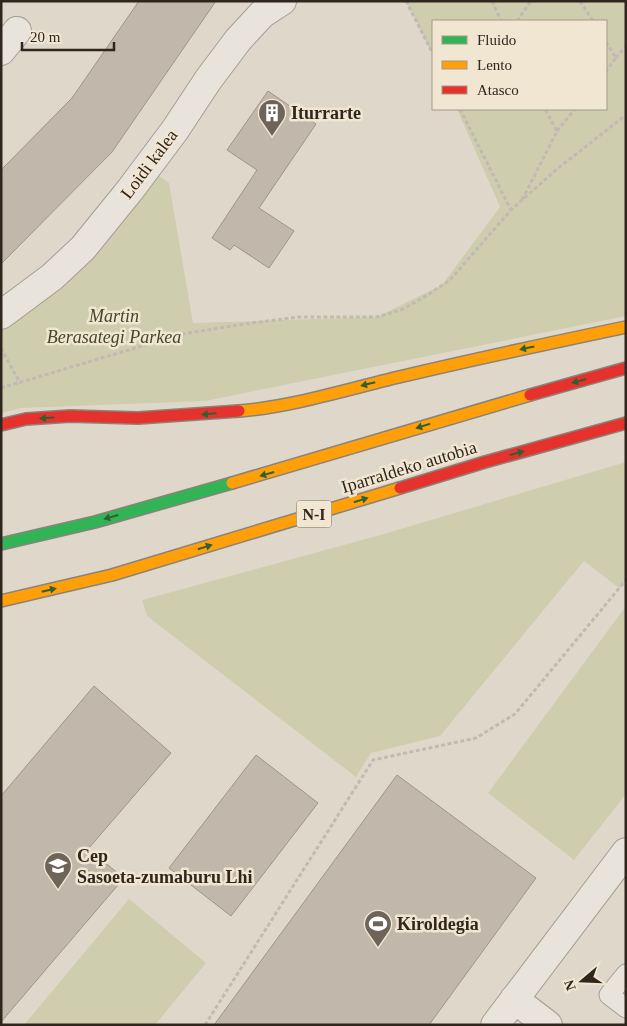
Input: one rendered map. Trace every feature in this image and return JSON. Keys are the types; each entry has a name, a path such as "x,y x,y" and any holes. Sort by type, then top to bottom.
{"highway":[{"path":"1,424 26,419 62,417 138,418 253,410 626,326"},
{"name":"Iparraldeko autobia","path":"1,544 95,522 244,480 471,411 626,368"},
{"name":"Iparraldeko autobia","path":"1,601 112,575 485,462 626,423"}],"street":[{"name":"Loidi kalea","path":"1,315 52,277 83,248 170,138 208,80 238,40 262,14 282,1"},
{"path":"495,1025 626,852"},
{"path":"514,999 548,1025"}],"lane":[{"path":"626,974 609,995 626,1008"}],"path":[{"path":"406,1 432,52"},
{"path":"492,1 501,20"},
{"path":"517,20 531,1"},
{"path":"580,1 592,20"},
{"path":"607,44 616,58"},
{"path":"607,70 626,46"},
{"path":"461,110 511,210"},
{"path":"546,110 557,131"},
{"path":"521,202 557,131 574,110"},
{"path":"1,388 182,334 238,324 298,318 377,317 403,309 450,280 511,210 557,170 626,115"},
{"path":"1,348 20,383"},
{"path":"205,1025 373,760 476,738 515,714 626,580"}],"green space":[{"name":"Martin Berasategi Parkea","path":"406,1 626,1 626,316 205,401 21,408 1,413 1,308 147,167 169,183 193,323 377,317 442,285 500,207 457,110 607,110 607,20 432,20 432,53"},
{"path":"626,462 626,580 619,588 584,561 440,736 371,753 356,777 147,616 142,600 384,534"},
{"path":"626,606 626,794 574,860 488,793"},
{"path":"129,899 206,963 155,1025 24,1025"}],"building":[{"path":"139,1 216,1 112,152 1,264 1,170 72,98"},
{"path":"268,91 316,124 259,208 294,231 269,268 234,245 230,250 212,238 257,170 227,150"},
{"path":"94,686 171,753 88,849 124,878 1,1022 1,796"},
{"path":"256,755 318,803 231,916 169,868"},
{"name":"Kiroldegia","path":"397,775 536,878 429,1025 214,1025"}],"traffic: fast":[{"path":"1,544 95,522 232,483"}],"traffic: slow":[{"path":"239,411 299,402 455,364 626,327"},
{"path":"232,483 530,395"},
{"path":"1,601 112,575 400,488"}],"traffic: jam":[{"path":"530,395 626,368"},
{"path":"1,425 26,419 70,416 138,418 239,411"},
{"path":"400,488 626,423"}],"place":[{"name":"Iturrarte","path":"272,137"},
{"name":"Cep Sasoeta-zumaburu Lhi","path":"58,890"},
{"name":"Kiroldegia","path":"378,948"}]}
